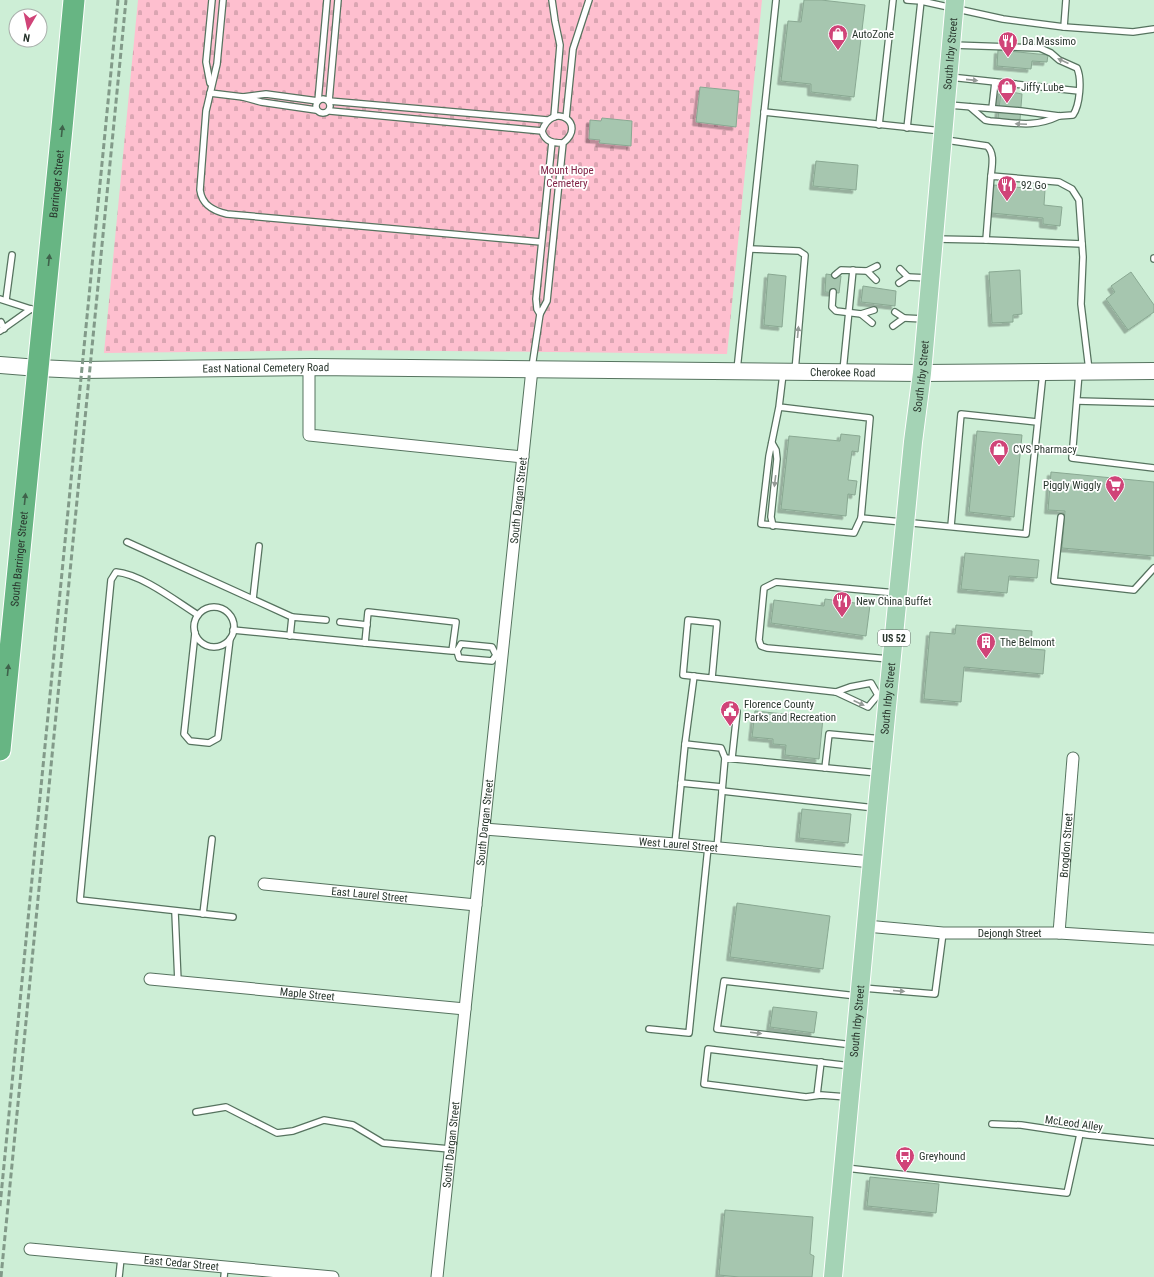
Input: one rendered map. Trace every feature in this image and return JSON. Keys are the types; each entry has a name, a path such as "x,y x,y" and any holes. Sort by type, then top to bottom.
{"highway":[{"name":"Barringer Street","path":"38,368 37,311 74,0"},
{"name":"South Barringer Street","path":"0,750 38,368"}],"main road":[{"name":"South Irby Street","path":"833,1277 884,739 883,696 892,659 905,521 922,373 955,4"}],"street":[{"name":"East National Cemetery Road","path":"0,365 82,370 309,367 532,369"},
{"path":"309,367 309,435 523,457"},
{"name":"Cherokee Road","path":"532,369 922,373 1084,373 1154,371"},
{"name":"South Dargan Street","path":"437,1277 484,829 499,655 532,369"},
{"name":"Brogdon Street","path":"1059,932 1073,758"},
{"name":"West Laurel Street","path":"484,829 713,847 872,862"},
{"name":"East Laurel Street","path":"264,884 476,905"},
{"name":"Dejongh Street","path":"866,926 943,934 1059,932 1154,939"},
{"name":"Maple Street","path":"150,979 465,1009"},
{"name":"East Cedar Street","path":"30,1249 121,1258 224,1272 333,1277"}],"lane":[{"path":"211,90 206,62 212,0"},
{"path":"223,0 217,64 206,111 200,190 203,201 208,206 218,212 227,214 541,242"},
{"path":"316,110 327,0"},
{"path":"330,111 331,106 329,101 338,0"},
{"path":"552,0 560,45 554,117"},
{"path":"566,118 573,49 589,0"},
{"path":"737,372 776,0"},
{"path":"879,125 893,0"},
{"path":"907,0 955,4 1003,19 1064,27 1133,32 1154,29"},
{"path":"1064,27 1066,0"},
{"path":"907,128 921,1"},
{"path":"946,105 992,108 1059,116 1073,115 1076,109 1079,91 1080,74 1077,68 1059,60 1051,53 1040,48 952,45"},
{"path":"949,77 1079,91"},
{"path":"992,108 995,82"},
{"path":"211,90 262,102 316,110 321,113 330,111 542,131"},
{"path":"243,97 266,94 318,101 324,99 329,101 547,120 556,116 561,116 566,118 571,123 572,133 570,138 563,143 547,140 542,131"},
{"path":"969,107 985,120 990,121 1039,124 1059,116"},
{"path":"764,112 907,128 987,146 991,150 992,155 986,240"},
{"path":"542,131 547,120"},
{"path":"540,314 537,309 536,299 552,142"},
{"path":"532,369 540,314 547,301 563,143"},
{"path":"991,176 1059,182 1072,189 1079,200 1082,244 1081,304 1084,373 1077,401 1072,458 1154,468"},
{"path":"934,239 1082,244"},
{"path":"750,249 799,251 805,255 789,371 779,407 769,456 761,524 854,533 861,518 870,418 779,407"},
{"path":"12,255 3,300 37,311"},
{"path":"835,275 842,270 867,271 877,266"},
{"path":"900,269 908,277"},
{"path":"843,372 852,270"},
{"path":"867,271 876,280"},
{"path":"899,283 908,277 930,279"},
{"path":"833,292 832,307 836,311 861,314 874,310"},
{"path":"1,322 2,330 37,311"},
{"path":"895,312 904,318 926,319"},
{"path":"861,314 872,323"},
{"path":"893,326 904,318"},
{"path":"861,518 905,521 1026,534 1043,373"},
{"path":"1077,401 1154,403"},
{"path":"951,526 961,414 1038,422"},
{"path":"772,443 776,450 777,459 771,517 773,526"},
{"path":"1061,517 1054,581 1134,590 1154,568"},
{"path":"127,542 292,617 326,620"},
{"path":"253,599 259,546"},
{"path":"198,615 156,588 125,573 116,572 111,580 80,900 175,912 233,917"},
{"path":"892,659 767,648 762,646 759,640 764,588 770,584 776,582 898,593"},
{"path":"215,607 227,612 231,617 233,624 218,738 209,743 190,741 184,734 195,633 194,627 198,615 209,608 215,607"},
{"path":"365,643 368,612 456,622 454,651 459,658 492,661 499,655 492,647 461,644 454,651"},
{"path":"290,636 292,617"},
{"path":"712,678 717,623 688,620 683,674 694,676 836,692 868,707 883,696 871,683 850,687 836,692"},
{"path":"340,622 367,625"},
{"path":"233,630 454,651"},
{"path":"195,633 202,643 214,647 225,643 230,639"},
{"path":"675,844 685,744 694,676"},
{"path":"732,758 738,712"},
{"path":"825,768 828,734 884,739"},
{"path":"650,1029 689,1033 722,789 725,758 721,748 685,744"},
{"path":"725,758 881,773"},
{"path":"681,783 877,808"},
{"path":"203,914 212,839"},
{"path":"175,912 178,982"},
{"path":"855,1045 717,1029 724,981 860,992 935,994 943,934"},
{"path":"850,1098 817,1095 806,1097 704,1084 708,1049 853,1066"},
{"path":"817,1095 821,1062"},
{"path":"196,1112 226,1107 277,1133 293,1131 324,1120 354,1125 383,1143 450,1150"},
{"name":"McLeod Alley","path":"992,1124 1021,1125 1080,1134 1154,1142"},
{"path":"844,1168 1067,1194 1080,1134"},
{"path":"119,1277 121,1258"}],"green space":[{"name":"Mount Hope Cemetery","path":"138,0 762,0 727,354 361,350 104,353"}],"building":[{"path":"804,0 821,0 865,5 854,97 811,92 811,84 781,81 788,21 801,22"},
{"path":"998,50 1048,55 1047,62 1032,61 1031,69 997,66"},
{"path":"700,87 739,91 736,127 696,122"},
{"path":"1001,90 1022,94 1020,120 998,119"},
{"path":"602,118 632,121 631,146 599,143 600,140 589,139 590,120 601,121"},
{"path":"816,161 858,165 856,190 813,186"},
{"path":"994,185 1045,190 1044,205 1062,207 1060,226 1043,224 1043,218 991,213"},
{"path":"1020,270 1022,314 1013,315 1013,322 992,323 989,272"},
{"path":"1131,272 1154,305 1154,312 1128,330 1106,299 1115,292 1111,286"},
{"path":"768,274 786,276 782,327 764,325"},
{"path":"826,274 841,276 839,293 825,292"},
{"path":"863,286 896,291 895,306 861,302"},
{"path":"977,431 1022,435 1014,517 969,512"},
{"path":"841,434 860,436 858,452 852,451 848,480 857,481 855,495 848,494 846,516 781,509 789,436 840,441"},
{"path":"1051,472 1154,482 1154,556 1062,548 1065,511 1048,510"},
{"path":"965,553 1039,560 1037,578 1009,576 1007,593 961,589"},
{"path":"825,599 870,605 866,636 771,623 774,600 824,606"},
{"name":"The Belmont","path":"956,625 1032,631 1031,649 1045,650 1043,674 964,667 961,702 924,699 930,632 955,634"},
{"path":"755,711 823,718 819,759 785,755 786,745 773,744 773,739 752,737"},
{"path":"802,809 851,814 848,843 799,838"},
{"path":"737,903 830,916 823,969 730,957"},
{"path":"773,1007 817,1012 814,1033 770,1027"},
{"path":"870,1177 939,1184 936,1213 867,1206"},
{"path":"725,1210 813,1217 810,1254 814,1256 812,1277 739,1277 719,1275"}],"railway":[{"path":"0,1206 118,0"},
{"path":"1,1277 126,0"}],"place":[{"name":"AutoZone","path":"838,51"},
{"name":"Da Massimo","path":"1008,58"},
{"name":"Jiffy Lube","path":"1007,104"},
{"name":"92 Go","path":"1007,202"},
{"name":"CVS Pharmacy","path":"999,466"},
{"name":"Piggly Wiggly","path":"1115,502"},
{"name":"New China Buffet","path":"842,618"},
{"name":"The Belmont","path":"986,659"},
{"name":"Florence County Parks and Recreation","path":"730,727"},
{"name":"Greyhound","path":"905,1173"}]}
